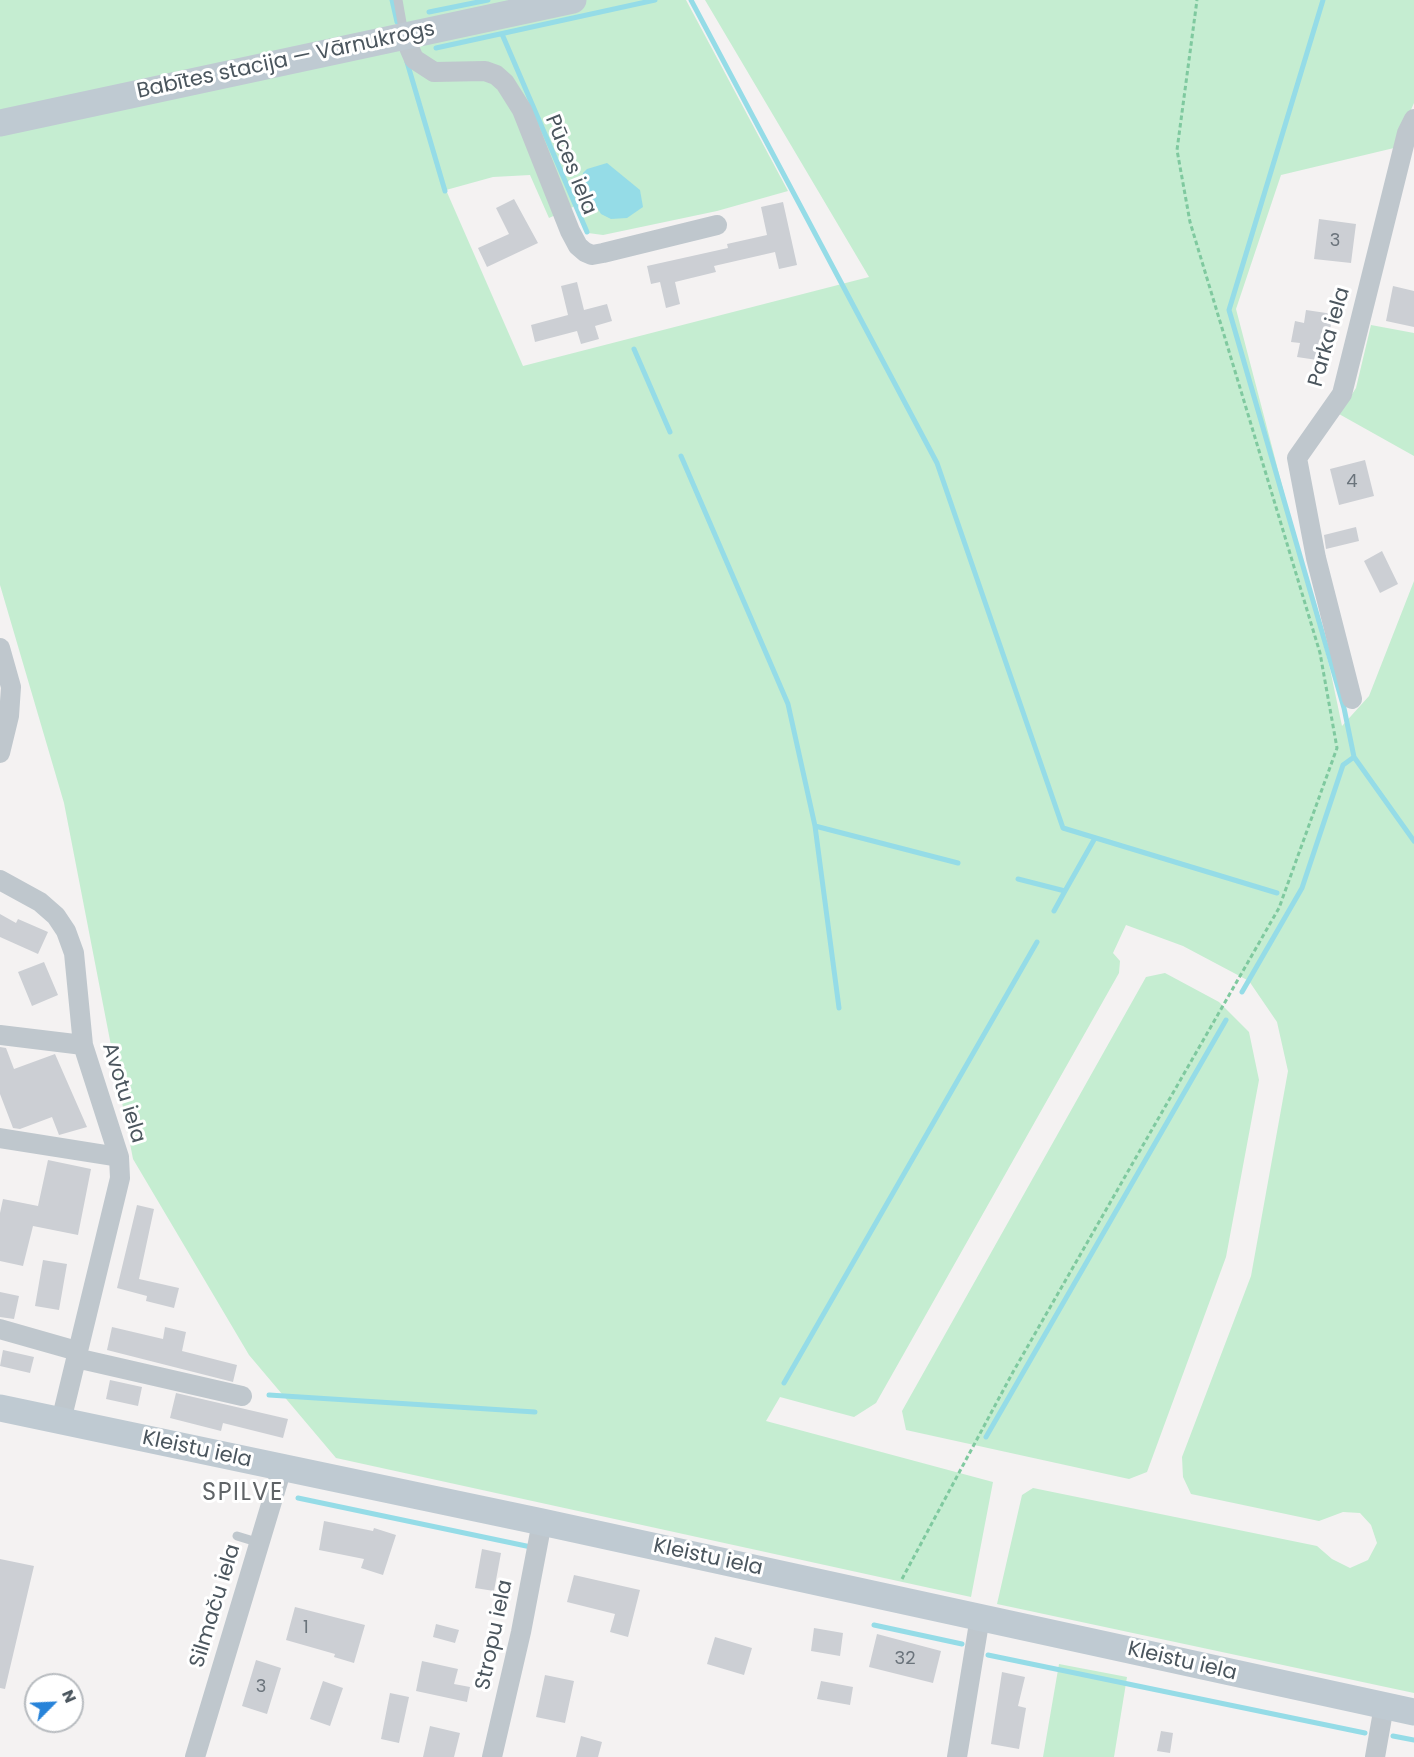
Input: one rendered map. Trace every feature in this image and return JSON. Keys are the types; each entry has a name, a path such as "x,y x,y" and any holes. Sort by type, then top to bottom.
{"street":[{"name":"Babītes stacija — Vārnukrogs","path":"0,123 573,0"},
{"name":"Pūces iela","path":"404,36 414,59 434,72 485,71 496,75 505,83 522,110 570,231 578,246 585,252 592,255 603,253 717,225"},
{"name":"Parka iela","path":"1352,699 1316,558 1297,458 1342,393 1407,133 1414,119"},
{"path":"0,648 11,687 9,716 0,753"},
{"name":"Avotu iela","path":"0,880 40,902 56,916 66,931 74,953 83,1046 119,1157 120,1178 61,1421"},
{"path":"0,1035 83,1046"},
{"path":"1,1139 119,1157"},
{"path":"0,1329 77,1355 242,1396"},
{"name":"Kleistu iela","path":"0,1408 542,1522 1414,1712"},
{"name":"Silmaču iela","path":"195,1757 282,1468"},
{"name":"Stropu iela","path":"492,1757 521,1632 542,1522"},
{"path":"957,1757 980,1617"},
{"path":"1376,1757 1383,1706"}],"lane":[{"path":"398,0 404,36"},
{"path":"237,1536 261,1543"}],"path":[{"path":"893,1598 1013,1372 1279,908 1337,748 1320,653 1190,222 1177,150 1197,0"}],"green space":[{"path":"0,0 686,0 788,191 717,211 603,235 588,233 577,205 549,218 530,175 493,177 446,190 523,366 869,277 705,0 1414,0 1414,103 1394,148 1281,175 1236,309 1330,669 1342,726 1369,696 1414,581 1414,1693 997,1604 1022,1495 1033,1488 1317,1546 1332,1559 1350,1568 1368,1560 1377,1543 1371,1525 1360,1513 1343,1512 1319,1521 1191,1494 1183,1477 1182,1457 1251,1276 1288,1071 1277,1022 1249,981 1183,946 1126,925 1113,953 1120,961 1119,973 876,1403 854,1417 780,1397 766,1421 993,1482 971,1597 336,1458 249,1355 133,1159 64,803 0,585"},
{"path":"1371,325 1414,333 1414,456 1339,414 1356,388"},
{"path":"1165,973 1219,1002 1249,1032 1259,1080 1226,1257 1147,1472 1129,1479 906,1430 902,1411 1146,977"},
{"path":"1059,1664 1127,1677 1114,1757 1043,1757"}],"water":[{"path":"607,163 640,190 643,207 627,218 611,219 601,214 582,184 583,173 587,169"}],"building":[{"path":"514,199 538,243 487,267 478,248 509,234 496,208"},
{"path":"783,202 797,265 779,269 775,252 714,266 716,272 675,282 680,304 666,308 660,282 651,284 647,266 728,248 727,244 767,235 761,207"},
{"path":"1319,219 1356,224 1351,263 1314,259"},
{"path":"577,282 584,310 607,304 612,321 595,326 599,339 581,344 577,331 535,342 531,325 568,315 561,286"},
{"path":"1393,286 1414,291 1414,327 1386,321"},
{"path":"1306,310 1333,314 1324,361 1297,357 1300,343 1291,342 1295,321 1304,323"},
{"path":"1365,460 1374,496 1339,505 1330,469"},
{"path":"1356,527 1359,541 1326,549 1324,535"},
{"path":"1382,551 1398,584 1380,593 1364,561"},
{"path":"0,914 16,923 18,919 48,932 38,954 0,937"},
{"path":"44,962 58,995 32,1006 18,972"},
{"path":"0,1047 6,1048 14,1069 55,1054 87,1127 59,1135 52,1117 20,1129 13,1128 0,1094"},
{"path":"48,1160 91,1169 78,1235 33,1226 23,1266 0,1261 0,1213 3,1199 38,1206"},
{"path":"137,1205 154,1209 139,1279 179,1288 174,1308 146,1301 147,1296 117,1288"},
{"path":"43,1260 67,1264 59,1310 35,1306"},
{"path":"0,1292 19,1296 14,1319 0,1317"},
{"path":"112,1327 163,1339 165,1327 186,1332 182,1351 237,1365 233,1382 107,1350"},
{"path":"3,1350 34,1357 30,1373 0,1366"},
{"path":"110,1380 142,1387 138,1406 106,1399"},
{"path":"176,1393 288,1419 283,1438 223,1423 221,1431 170,1418"},
{"path":"324,1521 373,1531 374,1528 396,1535 383,1575 361,1568 364,1559 319,1550"},
{"path":"482,1549 501,1553 494,1591 475,1588"},
{"path":"0,1559 34,1566 5,1689 0,1688"},
{"path":"574,1575 640,1590 628,1637 610,1632 615,1614 567,1602"},
{"path":"295,1607 365,1625 354,1663 334,1657 335,1654 286,1640"},
{"path":"436,1624 459,1630 455,1643 433,1637"},
{"path":"814,1628 843,1633 840,1656 811,1651"},
{"path":"877,1634 941,1651 933,1683 869,1667"},
{"path":"715,1637 752,1648 744,1675 707,1664"},
{"path":"256,1660 281,1668 267,1714 242,1706"},
{"path":"422,1661 458,1669 454,1684 470,1687 467,1702 416,1691"},
{"path":"1002,1672 1025,1677 1018,1706 1026,1708 1019,1749 991,1744"},
{"path":"545,1675 574,1681 565,1723 536,1717"},
{"path":"323,1681 343,1688 330,1726 310,1719"},
{"path":"821,1681 853,1687 850,1705 817,1699"},
{"path":"390,1693 409,1697 399,1743 381,1739"},
{"path":"430,1726 460,1733 454,1757 423,1757"},
{"path":"1161,1731 1173,1733 1170,1753 1157,1751"},
{"path":"581,1736 602,1742 598,1757 576,1757"}],"waterway":[{"path":"392,0 397,22"},
{"path":"429,12 488,0"},
{"path":"436,48 655,0"},
{"path":"691,0 937,463 1063,828 1277,893"},
{"path":"1323,0 1229,310 1344,708 1354,757 1414,841"},
{"path":"502,34 587,232"},
{"path":"407,62 445,191"},
{"path":"634,349 670,432"},
{"path":"681,456 788,704 815,826 958,863"},
{"path":"1242,992 1302,888 1343,765 1354,757"},
{"path":"815,826 839,1008"},
{"path":"1018,879 1065,891 1095,838"},
{"path":"1054,911 1065,891"},
{"path":"784,1383 1037,942"},
{"path":"986,1437 1226,1020"},
{"path":"269,1395 535,1412"},
{"path":"298,1498 531,1547"},
{"path":"874,1625 962,1644"},
{"path":"988,1655 1365,1733"},
{"path":"1393,1736 1414,1740"}],"district":[{"name":"SPILVE","path":"243,1494"}]}
